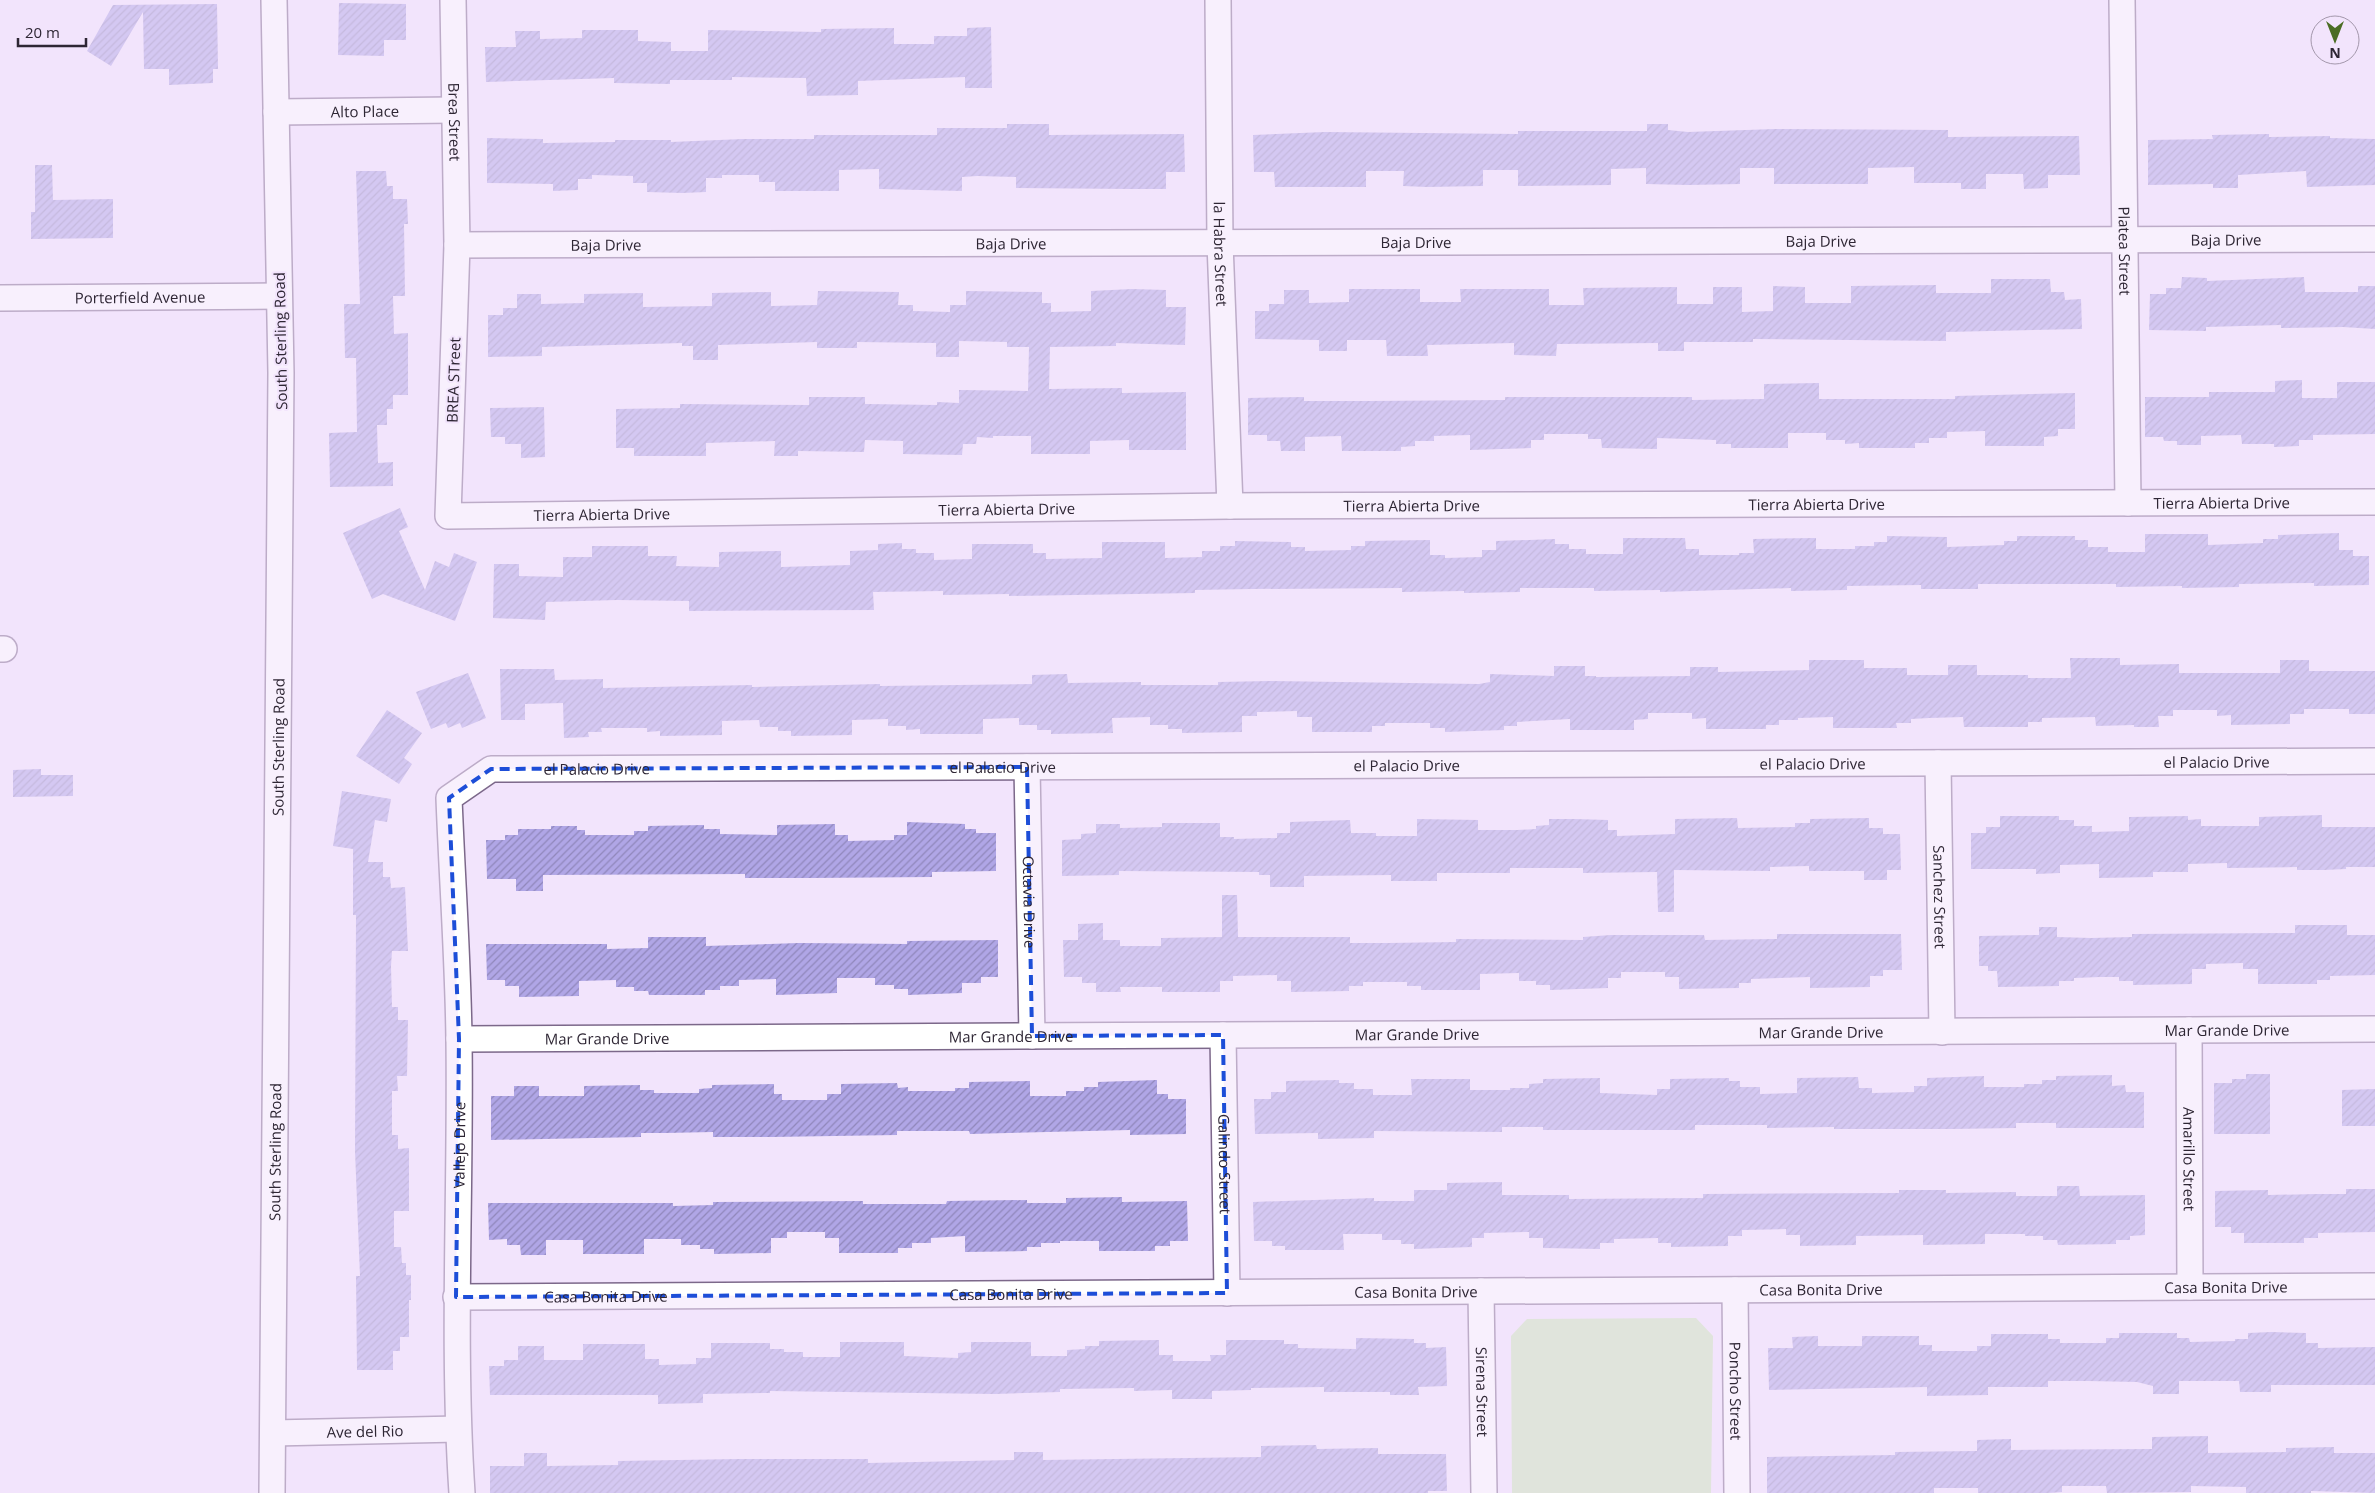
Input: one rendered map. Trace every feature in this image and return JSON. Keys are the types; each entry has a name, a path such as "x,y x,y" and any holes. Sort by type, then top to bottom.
{"street":[{"name":"South Sterling Road","path":"272,1493 281,373 274,0"},
{"name":"Brea Street","path":"453,0 458,245"},
{"name":"la Habra Street","path":"1218,0 1220,244 1230,506"},
{"name":"Platea Street","path":"2122,0 2128,503"},
{"name":"Alto Place","path":"276,112 454,110"},
{"name":"Baja Drive","path":"458,245 2375,239"},
{"name":"BREA STreet","path":"448,516 458,245"},
{"name":"Porterfield Avenue","path":"0,298 279,296"},
{"name":"Tierra Abierta Drive","path":"448,516 1230,506 2375,502"},
{"name":"el Palacio Drive","path":"449,798 491,769 2375,761"},
{"name":"Sanchez Street","path":"1938,763 1942,1032"},
{"name":"Octavia Drive","path":"1027,767 1032,1036"},
{"name":"Vallejo Drive","path":"449,798 459,1039 456,1297 458,1428 462,1493"},
{"name":"Mar Grande Drive","path":"459,1039 2375,1029"},
{"name":"Amarillo Street","path":"2189,1030 2190,1287"},
{"name":"Galindo Street","path":"1223,1035 1226,1293"},
{"name":"Casa Bonita Drive","path":"456,1297 2375,1286"},
{"name":"Poncho Street","path":"1735,1290 1737,1493"},
{"name":"Sirena Street","path":"1481,1291 1484,1493"},
{"name":"Ave del Rio","path":"273,1433 458,1428"}],"highlighted area":[{"path":"1027,767 1032,1036 1223,1035 1227,1293 456,1297 459,1039 449,798 491,769"}],"green space":[{"path":"1696,1318 1713,1336 1711,1493 1512,1493 1511,1336 1527,1319"}],"building":[{"path":"339,3 406,4 406,40 384,40 384,56 338,55"},
{"path":"217,4 218,69 213,69 213,83 169,85 169,69 144,69 143,12 111,66 87,51 113,5"},
{"path":"991,27 992,88 965,88 965,77 858,81 858,95 807,96 806,78 732,77 732,80 670,80 670,84 614,83 614,78 486,82 485,47 516,47 515,31 540,31 540,39 582,38 582,30 638,30 638,41 671,42 671,51 708,51 708,30 821,32 821,29 894,28 894,44 934,44 934,36 967,36 967,28"},
{"path":"1007,124 1049,124 1049,135 1184,134 1185,172 1166,172 1166,189 1016,188 1016,177 977,176 962,177 962,191 879,189 879,169 839,170 839,191 775,191 775,182 759,182 759,175 722,175 722,178 706,178 706,192 682,193 647,192 647,183 633,183 633,176 592,175 592,179 578,179 578,190 553,191 553,184 487,183 487,138 543,139 543,143 615,142 615,140 671,140 671,142 814,139 814,135 937,135 937,128 1007,128"},
{"path":"1647,124 1668,124 1668,130 1688,132 1775,129 1948,130 1948,137 2079,136 2080,175 2048,175 2048,188 2024,189 2023,174 1986,174 1986,189 1961,189 1961,183 1914,183 1914,167 1868,168 1868,184 1774,184 1774,168 1740,168 1740,184 1688,185 1646,184 1646,168 1611,169 1611,185 1518,186 1518,170 1483,170 1483,186 1427,187 1403,186 1404,171 1366,171 1366,187 1275,187 1274,172 1254,172 1253,135 1325,132 1518,134 1518,131 1647,131"},
{"path":"2269,134 2269,137 2330,136 2330,138 2375,139 2375,185 2307,187 2306,171 2238,175 2238,188 2213,188 2213,184 2148,185 2148,140 2213,139 2212,135"},
{"path":"35,165 52,165 53,200 113,199 113,238 31,239 31,212 35,212"},
{"path":"356,171 386,171 387,186 393,186 393,199 407,199 408,224 404,224 405,296 393,296 394,334 408,333 408,395 393,395 393,409 387,409 387,425 377,425 378,463 393,462 393,486 330,487 329,433 357,432 356,358 345,358 344,304 360,304"},
{"path":"2182,277 2207,278 2207,281 2304,277 2305,292 2358,292 2358,286 2375,286 2375,329 2343,327 2281,328 2281,325 2206,327 2206,331 2149,330 2150,294 2166,294 2166,288 2181,288"},
{"path":"1991,279 2050,279 2051,292 2064,292 2065,300 2081,299 2082,329 1946,332 1946,341 1753,339 1753,342 1684,342 1684,351 1658,351 1658,343 1557,344 1556,356 1514,355 1514,343 1427,345 1428,356 1387,356 1386,340 1347,340 1347,351 1319,351 1319,340 1255,339 1255,311 1269,311 1269,304 1284,304 1284,290 1309,290 1309,303 1349,302 1349,289 1420,289 1420,302 1461,302 1460,289 1549,289 1549,305 1584,305 1583,288 1677,287 1677,304 1713,304 1713,287 1742,287 1742,312 1773,311 1773,286 1805,287 1805,303 1851,303 1851,286 1936,285 1936,293 1991,293"},
{"path":"1166,290 1166,307 1186,307 1185,345 1116,343 1116,346 1050,347 1049,389 1122,388 1122,393 1186,392 1186,450 1129,450 1129,440 1090,441 1090,454 1031,454 1031,436 977,437 976,444 963,444 962,455 903,454 903,441 865,440 864,452 798,451 798,456 774,456 775,441 706,443 706,456 634,456 634,448 616,448 616,409 680,408 680,404 809,405 809,397 865,397 865,404 937,405 937,402 959,403 959,390 1028,391 1029,347 1007,347 1007,342 959,341 959,357 936,357 936,343 857,342 857,348 817,348 817,342 718,345 718,360 693,360 693,346 682,346 682,343 542,347 542,356 488,357 488,315 503,315 503,308 517,308 517,294 541,294 541,304 584,303 584,294 643,293 643,307 712,306 712,293 771,292 771,306 817,305 818,291 899,292 898,305 913,305 913,311 950,312 950,305 966,305 966,291 1042,292 1042,303 1051,303 1051,312 1091,311 1091,291"},
{"path":"2302,380 2302,398 2337,398 2337,382 2375,382 2375,434 2313,435 2313,440 2299,440 2299,446 2274,447 2274,444 2242,444 2241,435 2201,436 2201,445 2177,445 2177,441 2164,441 2163,437 2145,437 2145,397 2209,397 2209,392 2275,392 2275,381"},
{"path":"1819,383 1819,399 1955,399 1955,396 2075,393 2075,429 2058,429 2058,436 2044,437 2044,446 1985,446 1985,431 1947,432 1947,438 1929,438 1929,443 1915,443 1915,448 1859,448 1859,443 1845,444 1845,440 1826,440 1826,433 1788,433 1788,448 1731,448 1731,444 1716,444 1716,440 1657,438 1657,449 1602,448 1601,439 1588,439 1588,434 1544,434 1544,440 1531,440 1531,448 1470,450 1470,435 1434,436 1434,441 1415,441 1415,446 1401,447 1401,451 1342,451 1341,436 1305,437 1305,451 1281,451 1280,441 1267,441 1267,435 1248,435 1248,398 1304,397 1304,401 1505,400 1505,397 1692,397 1692,400 1764,399 1764,384"},
{"path":"544,407 545,457 521,458 521,444 505,444 505,437 491,437 490,408"},
{"path":"400,508 408,527 399,531 425,590 435,561 449,567 454,553 477,562 455,621 383,594 372,599 343,533"},
{"path":"2339,533 2339,550 2353,550 2353,556 2369,556 2369,585 2314,586 2314,583 2239,584 2239,587 2182,588 2182,586 2116,587 2116,584 1978,584 1978,589 1921,589 1921,585 1847,586 1847,590 1791,591 1791,588 1660,592 1660,590 1594,591 1594,588 1520,588 1520,592 1464,593 1464,591 1402,592 1402,588 1252,589 1195,590 1195,593 1009,596 1009,594 943,595 943,591 873,592 874,610 689,611 689,601 617,600 546,602 545,620 493,618 494,564 519,564 519,576 563,577 563,557 592,557 592,546 648,546 648,556 677,556 676,566 719,567 719,552 781,551 781,567 850,565 850,551 878,550 878,544 902,543 902,549 916,549 916,553 934,553 934,560 972,559 972,544 1033,544 1033,553 1046,553 1046,559 1102,558 1102,542 1165,542 1165,558 1202,557 1202,551 1220,551 1220,546 1235,546 1235,541 1291,542 1291,547 1305,547 1305,551 1351,550 1351,546 1365,546 1365,541 1430,540 1430,555 1445,555 1445,558 1482,557 1482,550 1496,550 1496,541 1555,539 1555,544 1569,544 1569,549 1586,549 1586,554 1623,554 1623,538 1685,538 1686,549 1699,549 1699,555 1739,555 1739,553 1754,553 1753,539 1816,538 1816,549 1855,549 1855,546 1874,546 1874,542 1887,542 1887,536 1947,537 1947,547 2004,545 2004,541 2017,541 2017,536 2075,536 2075,540 2088,540 2088,547 2108,547 2108,552 2145,552 2145,534 2208,534 2208,545 2263,543 2263,539 2278,539 2278,535"},
{"path":"2070,658 2120,658 2120,665 2179,664 2179,673 2280,673 2280,660 2309,660 2309,671 2375,671 2375,714 2349,714 2349,709 2304,709 2304,714 2290,714 2290,724 2231,725 2231,715 2217,716 2217,710 2173,710 2173,716 2158,716 2159,727 2134,727 2134,725 2096,726 2095,717 2042,718 2042,722 2028,722 2028,727 1964,727 1963,717 1911,719 1911,723 1896,723 1897,728 1833,728 1833,717 1779,720 1779,725 1766,725 1766,729 1706,729 1706,718 1692,719 1692,713 1648,713 1648,719 1634,720 1634,730 1570,730 1570,719 1517,722 1517,726 1504,726 1504,730 1445,732 1445,728 1430,728 1430,723 1385,723 1385,726 1372,726 1372,732 1312,732 1312,717 1297,717 1297,711 1257,712 1257,716 1242,716 1242,732 1182,733 1182,729 1168,729 1168,725 1150,725 1150,717 1112,718 1113,733 1051,734 1051,730 1037,730 1037,725 1019,725 1019,718 983,719 983,734 920,734 920,729 906,730 906,726 888,726 888,719 852,720 852,735 791,736 791,731 778,731 778,727 760,727 759,720 722,721 722,735 660,736 660,731 647,732 647,728 601,728 602,732 588,732 589,737 564,738 563,703 525,704 525,720 501,720 500,669 554,669 555,680 603,679 603,688 752,685 752,687 880,684 880,686 1032,684 1032,675 1067,674 1068,683 1141,682 1141,685 1218,685 1218,682 1271,681 1479,684 1490,682 1490,674 1554,676 1554,666 1585,666 1585,676 1596,677 1690,676 1690,667 1718,667 1718,672 1809,670 1809,660 1864,660 1864,668 1907,668 1907,675 1948,675 1948,665 1977,665 1977,675 2028,675 2028,678 2071,678"},
{"path":"468,673 486,718 462,728 460,723 448,728 446,723 431,729 416,692"},
{"path":"387,710 422,733 404,758 412,764 399,784 356,756"},
{"path":"41,769 41,775 73,775 73,796 13,797 13,770"},
{"path":"342,791 391,799 387,822 375,820 368,862 383,862 383,877 390,877 391,888 405,887 408,951 392,951 391,966 392,1007 398,1007 398,1020 408,1020 407,1076 397,1076 398,1091 392,1091 392,1135 398,1135 398,1149 409,1148 409,1211 394,1211 394,1247 401,1247 402,1263 406,1263 406,1275 411,1275 411,1300 409,1300 409,1337 400,1337 400,1351 393,1351 393,1370 357,1370 356,1276 360,1276 355,1151 356,915 353,915 353,849 333,846"},
{"path":"2322,815 2322,827 2375,827 2375,867 2297,870 2297,867 2227,868 2227,863 2188,864 2188,872 2153,872 2153,877 2099,878 2099,864 2060,865 2060,873 2036,874 2036,869 1971,869 1971,833 1986,833 1986,827 2000,827 2000,816 2059,816 2059,820 2074,820 2074,826 2092,826 2092,832 2129,831 2129,817 2188,816 2188,820 2201,819 2201,826 2259,826 2259,817"},
{"path":"1737,818 1738,828 1795,827 1795,823 1810,823 1810,819 1869,818 1869,828 1883,828 1883,834 1900,834 1901,870 1887,870 1887,880 1864,880 1864,871 1809,871 1809,866 1770,867 1770,871 1674,870 1674,912 1658,912 1657,872 1583,873 1583,868 1510,868 1510,873 1437,873 1437,881 1391,881 1391,875 1304,876 1304,887 1270,887 1270,875 1259,875 1259,872 1119,871 1119,875 1062,876 1062,840 1081,839 1081,834 1096,833 1096,824 1120,824 1120,828 1162,827 1162,823 1220,823 1220,837 1234,837 1234,839 1277,838 1277,833 1290,833 1290,822 1350,820 1351,833 1376,833 1376,836 1417,836 1417,819 1478,820 1478,830 1517,830 1536,829 1536,826 1549,825 1549,819 1574,819 1608,820 1608,830 1617,830 1617,836 1675,834 1675,819"},
{"path":"907,822 965,824 965,829 976,829 976,833 996,833 996,871 932,872 932,877 745,878 745,874 543,875 543,891 516,891 516,879 487,879 486,840 505,840 505,835 518,835 518,829 551,829 551,826 577,826 577,830 585,830 585,835 634,835 634,831 648,831 648,826 704,825 704,829 720,829 720,834 777,835 777,825 835,824 835,835 848,835 848,841 894,840 894,835 907,835"},
{"path":"1222,895 1237,895 1238,937 1350,937 1350,943 1388,943 1456,942 1456,939 1583,940 1583,937 1611,935 1704,935 1705,940 1777,939 1777,934 1901,934 1902,970 1883,970 1883,976 1870,976 1870,987 1810,988 1810,977 1751,979 1751,983 1739,983 1739,988 1679,989 1679,977 1665,977 1665,972 1621,972 1621,978 1608,978 1608,988 1550,990 1550,985 1536,985 1536,981 1519,981 1519,973 1480,974 1480,990 1421,990 1421,986 1407,986 1407,982 1363,982 1363,986 1349,986 1349,991 1291,992 1291,981 1277,981 1277,975 1233,976 1233,981 1220,981 1220,992 1162,992 1162,987 1120,987 1121,992 1096,992 1096,983 1082,983 1082,977 1064,977 1063,940 1078,940 1078,924 1103,923 1103,940 1120,940 1120,946 1161,946 1161,938 1222,937"},
{"path":"2295,925 2347,925 2347,935 2375,935 2375,975 2330,976 2330,980 2317,980 2317,984 2258,984 2258,969 2243,969 2243,963 2206,964 2206,969 2192,969 2192,984 2133,985 2133,981 2119,981 2119,977 2100,977 2074,978 2074,981 2059,981 2059,986 1998,987 1997,971 1988,971 1988,966 1979,966 1979,936 2039,935 2039,927 2057,927 2057,937 2091,938 2132,937 2132,934 2295,933"},
{"path":"648,937 706,937 706,946 799,943 907,944 907,941 998,940 998,977 981,977 981,983 962,983 962,993 908,995 908,989 894,989 894,985 875,985 875,978 837,978 837,993 776,995 776,979 739,980 739,986 720,986 720,990 705,990 705,995 649,995 648,991 634,991 634,987 616,987 616,980 579,981 579,996 519,997 519,986 505,986 505,980 487,980 486,944 607,944 607,949 648,948"},
{"path":"2246,1074 2270,1074 2270,1134 2214,1134 2214,1083 2232,1083 2232,1079 2246,1079"},
{"path":"2112,1075 2112,1086 2125,1085 2126,1092 2144,1092 2144,1128 2056,1128 2056,1123 2016,1123 2016,1128 1952,1129 1767,1128 1767,1125 1695,1125 1695,1130 1543,1130 1543,1127 1502,1127 1502,1132 1374,1131 1374,1138 1318,1139 1318,1133 1255,1134 1254,1099 1271,1099 1271,1092 1286,1092 1286,1081 1339,1080 1339,1083 1354,1083 1354,1089 1373,1089 1373,1095 1412,1095 1411,1079 1470,1079 1470,1090 1510,1090 1510,1088 1529,1088 1529,1084 1543,1083 1543,1079 1600,1078 1600,1093 1657,1095 1657,1089 1670,1089 1670,1079 1729,1078 1729,1081 1740,1081 1740,1087 1760,1087 1760,1094 1797,1093 1797,1078 1858,1077 1859,1088 1872,1088 1872,1093 1914,1092 1914,1086 1927,1086 1927,1078 1984,1076 1984,1087 2024,1087 2024,1084 2042,1084 2042,1080 2056,1080 2056,1076"},
{"path":"1157,1080 1157,1094 1168,1094 1168,1099 1186,1099 1186,1134 1130,1135 1130,1130 970,1134 969,1131 897,1131 897,1135 713,1137 713,1132 641,1133 641,1137 491,1140 491,1096 514,1096 514,1086 539,1086 539,1096 584,1096 584,1086 640,1085 640,1090 654,1090 654,1093 699,1093 699,1089 712,1088 712,1085 774,1084 774,1094 782,1094 782,1100 827,1100 827,1094 841,1094 841,1084 897,1083 898,1088 908,1087 908,1091 955,1091 955,1088 969,1088 969,1082 1030,1081 1030,1096 1066,1096 1066,1091 1084,1091 1084,1087 1098,1087 1098,1082"},
{"path":"2375,1089 2375,1126 2342,1126 2342,1090"},
{"path":"1502,1182 1502,1195 1569,1195 1569,1199 1703,1198 1703,1194 1899,1193 1899,1190 1946,1190 1946,1193 2016,1192 2016,1196 2057,1196 2057,1186 2079,1186 2080,1196 2145,1195 2145,1235 2130,1236 2130,1240 2116,1240 2116,1244 2058,1245 2057,1240 2043,1240 2043,1236 2025,1236 2025,1234 1985,1234 1985,1244 1923,1245 1923,1235 1856,1236 1856,1245 1800,1246 1800,1235 1786,1235 1786,1229 1742,1230 1742,1236 1728,1236 1728,1246 1671,1247 1671,1243 1658,1243 1658,1238 1614,1239 1614,1243 1600,1243 1600,1249 1543,1248 1543,1238 1529,1238 1529,1232 1484,1233 1484,1238 1472,1238 1472,1247 1414,1249 1414,1244 1401,1244 1401,1240 1382,1240 1382,1234 1343,1234 1344,1250 1285,1250 1285,1246 1272,1246 1272,1241 1254,1241 1253,1202 1374,1198 1374,1201 1414,1201 1414,1190 1447,1190 1447,1183"},
{"path":"2346,1189 2375,1189 2375,1232 2318,1233 2318,1238 2304,1238 2304,1243 2244,1243 2244,1233 2231,1233 2231,1227 2215,1227 2215,1191 2268,1190 2268,1195 2346,1194"},
{"path":"1122,1197 1122,1202 1187,1201 1188,1241 1170,1241 1170,1246 1155,1246 1155,1251 1099,1251 1099,1241 1060,1241 1060,1243 1041,1243 1041,1247 1027,1247 1027,1251 965,1252 965,1236 931,1238 931,1243 912,1243 912,1248 898,1248 898,1253 839,1253 839,1238 825,1238 825,1232 787,1232 787,1238 771,1238 771,1253 714,1254 714,1249 700,1249 700,1245 681,1245 681,1239 644,1239 644,1254 583,1254 583,1240 546,1240 546,1255 521,1255 520,1245 507,1245 507,1239 489,1240 488,1203 673,1203 673,1206 713,1205 713,1202 863,1201 863,1204 946,1204 947,1201 1027,1200 1027,1203 1066,1203 1066,1198"},
{"path":"2119,1333 2177,1333 2177,1338 2189,1338 2190,1342 2235,1341 2235,1339 2248,1339 2248,1333 2306,1333 2306,1343 2318,1343 2318,1348 2375,1347 2375,1385 2271,1385 2271,1392 2240,1392 2239,1381 2179,1381 2179,1394 2153,1394 2153,1386 2137,1382 2088,1381 2048,1381 2048,1387 1988,1387 1988,1395 1927,1396 1927,1387 1769,1390 1768,1348 1793,1348 1792,1337 1818,1336 1818,1346 1862,1346 1862,1336 1919,1336 1919,1345 1932,1345 1932,1351 1977,1351 1977,1346 1991,1346 1991,1334 2048,1334 2048,1339 2060,1339 2060,1343 2106,1343 2106,1338 2119,1338"},
{"path":"1356,1338 1414,1339 1414,1343 1426,1343 1426,1348 1446,1347 1447,1386 1418,1387 1419,1395 1390,1395 1390,1392 1324,1392 1324,1387 1251,1388 1251,1390 1212,1391 1212,1399 1172,1399 1172,1390 1134,1391 1134,1388 1060,1389 1060,1392 995,1394 770,1391 770,1393 703,1394 703,1403 658,1404 658,1395 490,1395 489,1366 504,1366 504,1360 518,1360 518,1346 544,1346 544,1360 583,1360 583,1344 645,1344 645,1359 659,1359 659,1365 696,1364 696,1358 711,1358 711,1343 770,1343 770,1349 784,1349 784,1352 803,1352 803,1357 840,1357 840,1342 904,1342 904,1356 958,1358 958,1353 971,1352 971,1342 1031,1342 1031,1356 1067,1356 1067,1350 1085,1349 1085,1346 1099,1346 1099,1341 1159,1340 1159,1355 1173,1355 1173,1361 1211,1361 1210,1355 1226,1355 1226,1340 1284,1340 1284,1344 1298,1344 1298,1348 1356,1349"},
{"path":"2208,1436 2208,1453 2286,1452 2286,1448 2334,1447 2334,1453 2375,1453 2375,1493 2311,1491 2311,1493 2246,1493 2246,1487 2191,1486 2191,1492 2107,1493 2106,1486 2062,1486 2062,1492 2048,1493 1978,1493 1978,1488 1934,1488 1934,1493 1767,1493 1767,1457 1895,1455 1895,1452 1977,1451 1977,1440 2011,1439 2011,1450 2152,1449 2152,1437"},
{"path":"1316,1445 1317,1449 1378,1448 1378,1454 1446,1454 1447,1491 1428,1491 1428,1493 490,1493 490,1466 524,1466 524,1453 547,1453 547,1466 618,1465 618,1461 739,1459 868,1459 868,1463 1014,1460 1014,1452 1043,1452 1043,1460 1261,1457 1261,1446"}]}
